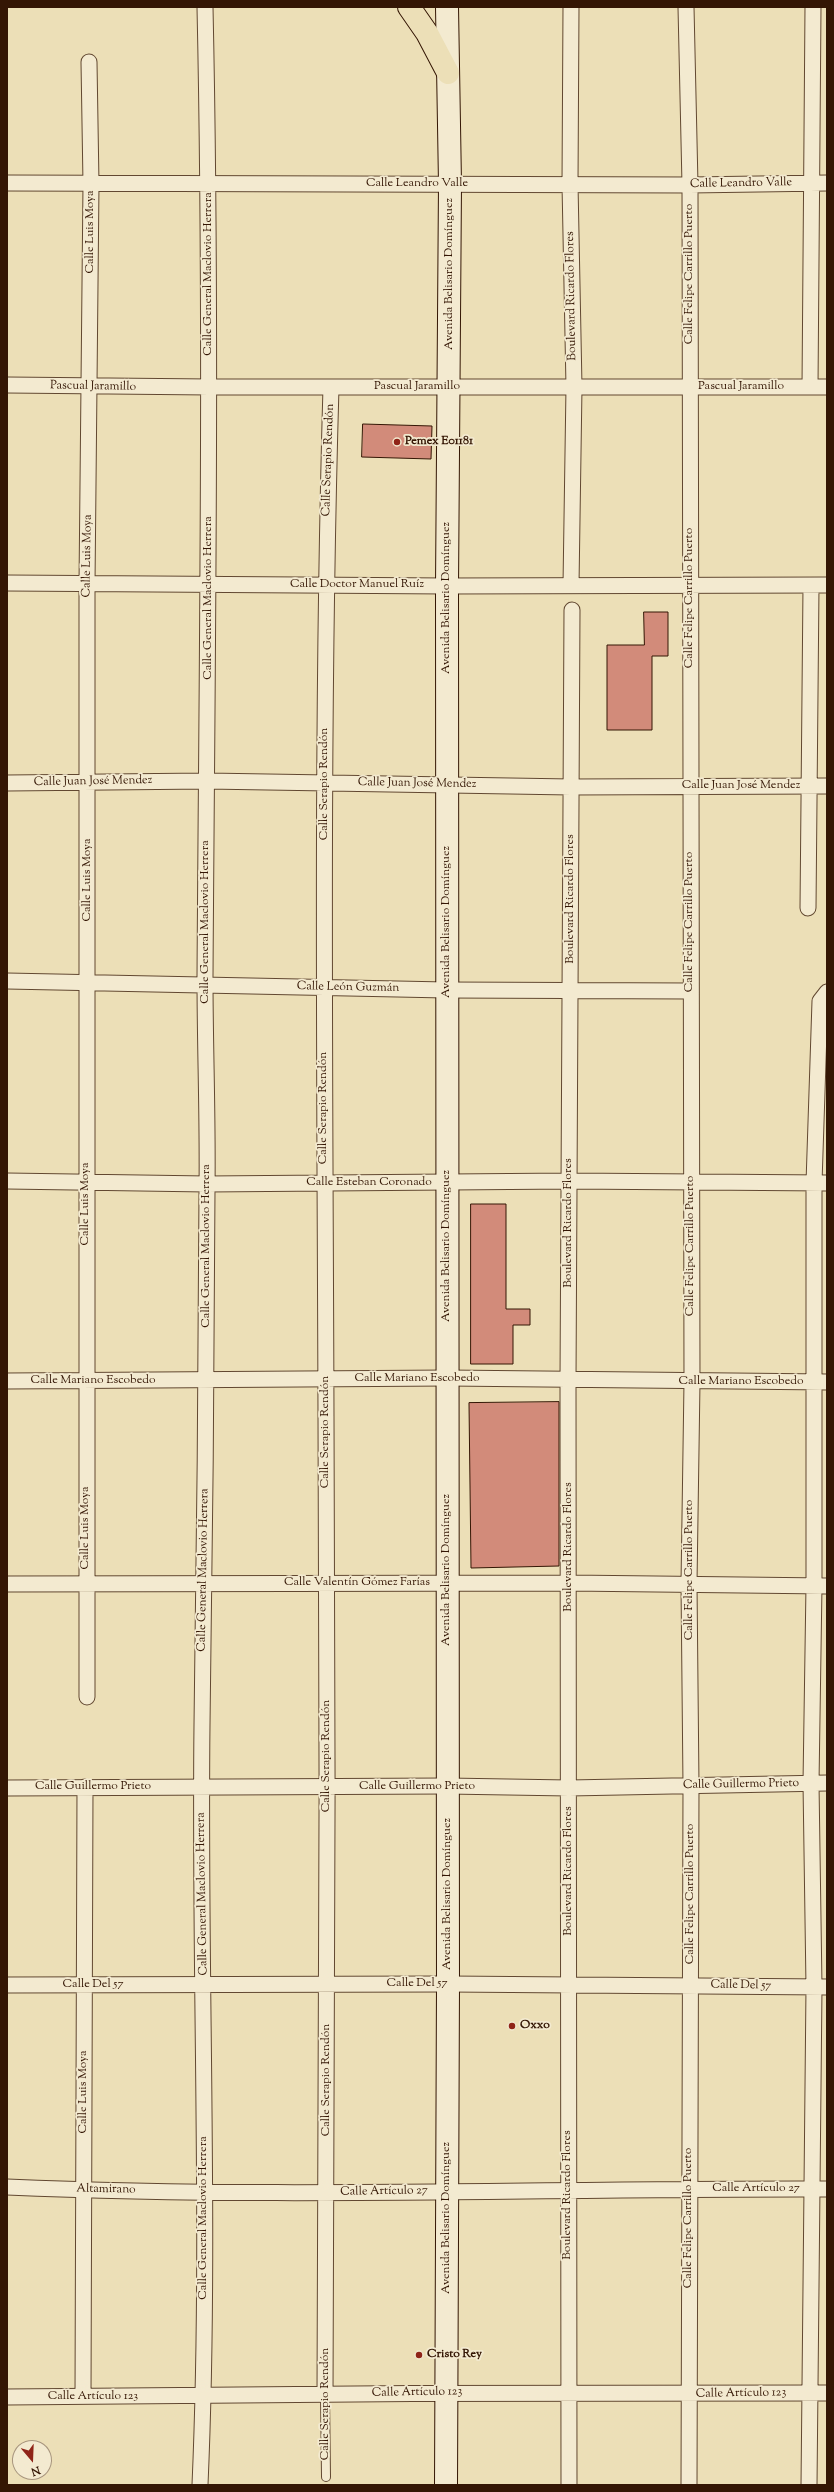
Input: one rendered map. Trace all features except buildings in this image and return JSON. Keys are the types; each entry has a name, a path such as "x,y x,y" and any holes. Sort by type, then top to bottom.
{"main road":[{"path":"409,7 427,33 448,74"}],"street":[{"name":"Calle General Maclovio Herrera","path":"200,2485 204,2395 204,1984 201,1787 207,1184 205,984 210,584 209,183 205,7"},
{"name":"Avenida Belisario Domínguez","path":"446,2485 448,1378 446,990 450,184 447,7"},
{"name":"Boulevard Ricardo Flores","path":"571,7 570,184 574,387 571,584"},
{"name":"Calle Felipe Carrillo Puerto","path":"686,7 690,185 690,991 692,1382 689,1584 691,1786 689,2485"},
{"path":"810,387 820,183 813,7"},
{"name":"Calle Luis Moya","path":"87,1697 85,1585 85,1182 88,982 87,584 91,184 89,62"},
{"name":"Calle Leandro Valle","path":"7,183 690,185 820,183"},
{"name":"Pascual Jaramillo","path":"7,385 210,388 827,387"},
{"name":"Calle Serapio Rendón","path":"325,2394 327,1584 323,1183 325,988 325,585 331,387"},
{"name":"Calle Doctor Manuel Ruíz","path":"7,583 447,586 571,584 827,585"},
{"path":"808,908 811,586"},
{"name":"Boulevard Ricardo Flores","path":"569,2485 568,2189 570,1583 568,1381 572,610"},
{"name":"Calle Juan José Mendez","path":"7,783 207,781 571,787 827,786"},
{"name":"Calle León Guzmán","path":"7,981 446,990 690,991"},
{"path":"810,2485 811,2189 820,1987 811,1783 821,1585 820,1001 826,993"},
{"name":"Calle Esteban Coronado","path":"7,1181 207,1184 570,1181 820,1183"},
{"name":"Calle Mariano Escobedo","path":"7,1382 448,1378 568,1381 820,1382"},
{"name":"Calle Valentín Gómez Farías","path":"7,1584 570,1583 821,1585"},
{"name":"Calle Guillermo Prieto","path":"7,1788 327,1788 447,1786 569,1788 827,1783"},
{"name":"Calle Luis Moya","path":"83,2396 85,1787"},
{"name":"Calle Del 57","path":"7,1985 448,1984 820,1987"},
{"name":"Altamirano","path":"7,2187 83,2190 204,2191"},
{"name":"Calle Artículo 27","path":"204,2191 326,2192 689,2188 827,2189"},
{"name":"Calle Artículo 123","path":"7,2397 447,2392 569,2394 827,2394"}],"lane":[{"name":"Calle Serapio Rendón","path":"325,2394 326,2478"}],"place":[{"name":"Pemex E01181","path":"397,442"},
{"name":"Oxxo","path":"512,2026"},
{"name":"Cristo Rey","path":"419,2355"}]}
